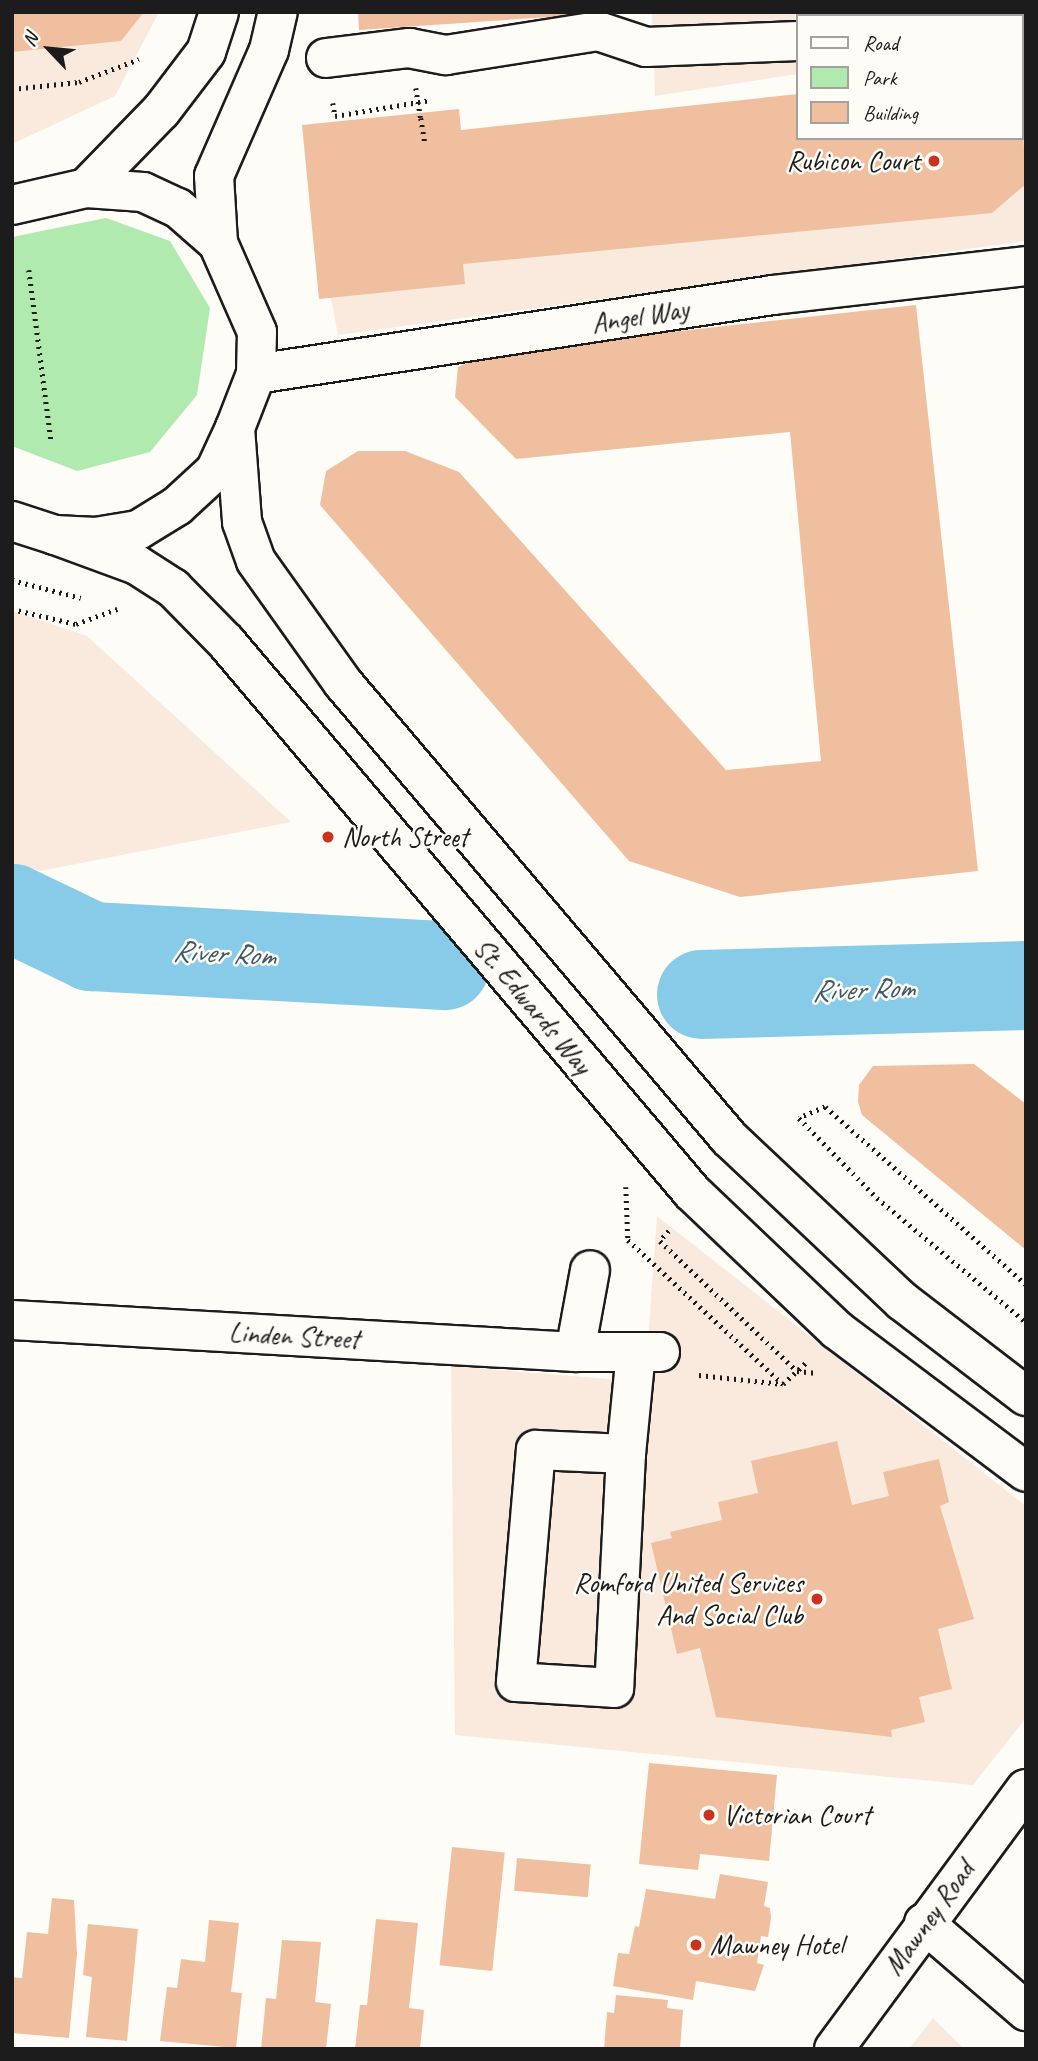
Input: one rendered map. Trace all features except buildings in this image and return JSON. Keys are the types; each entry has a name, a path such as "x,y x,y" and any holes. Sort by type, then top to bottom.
{"main road":[{"path":"86,188 161,111 206,52 219,12"},
{"path":"55,536 96,537 138,530 215,471 235,428 256,374 257,332 218,243 214,176 269,50 278,12"},
{"path":"326,58 409,48 446,55 598,32 646,47 796,41"},
{"path":"12,205 86,188 143,192 178,208 218,243"},
{"name":"Angel Way","path":"256,374 773,295 1026,266"},
{"path":"235,428 242,522 257,561 343,683 729,1138 902,1301 1026,1396"},
{"name":"St. Edwards Way","path":"12,522 137,565 173,588 226,642 692,1192 837,1330 1026,1472"},
{"path":"575,1352 590,1270"},
{"name":"Linden Street","path":"12,1320 575,1352 648,1352"},
{"path":"626,1454 536,1450 516,1682 614,1688 626,1454 648,1352"},
{"name":"Mawney Road","path":"834,2049 924,1923 1026,1789"},
{"path":"924,1923 1026,2011"}],"path":[{"path":"12,89 79,82 136,63 144,54"},
{"path":"416,88 425,143"},
{"path":"29,270 51,440"},
{"path":"12,580 81,598"},
{"path":"12,609 76,624 117,609"},
{"path":"1026,1285 825,1108 799,1118 855,1181 1026,1322"},
{"path":"625,1171 628,1240 783,1384"},
{"path":"648,1352 683,1374 783,1384 797,1371 660,1241 676,1222"}],"shaded area":[{"path":"12,12 159,12 115,96 12,144"},
{"path":"652,12 1026,12 1026,40 1024,14 796,14 796,74 655,96"},
{"path":"796,131 796,140 1023,140 1026,241 338,335 309,184"},
{"path":"12,611 87,636 291,822 40,871 12,863"},
{"path":"657,1216 1026,1506 1026,1718 973,1785 455,1735 451,1366 645,1382"},
{"path":"933,2018 964,2049 909,2049"}],"green space":[{"path":"106,218 170,241 210,308 197,395 150,452 77,471 12,446 12,237"}],"waterway":[{"name":"River Rom","path":"12,908 91,946 444,965"},
{"name":"River Rom","path":"701,994 1026,985"}],"place":[{"name":"Rubicon Court","path":"934,161"},
{"name":"North Street","path":"328,837"},
{"name":"Romford United Services And Social Club","path":"817,1599"},
{"name":"Victorian Court","path":"709,1815"},
{"name":"Mawney Hotel","path":"696,1945"}]}
